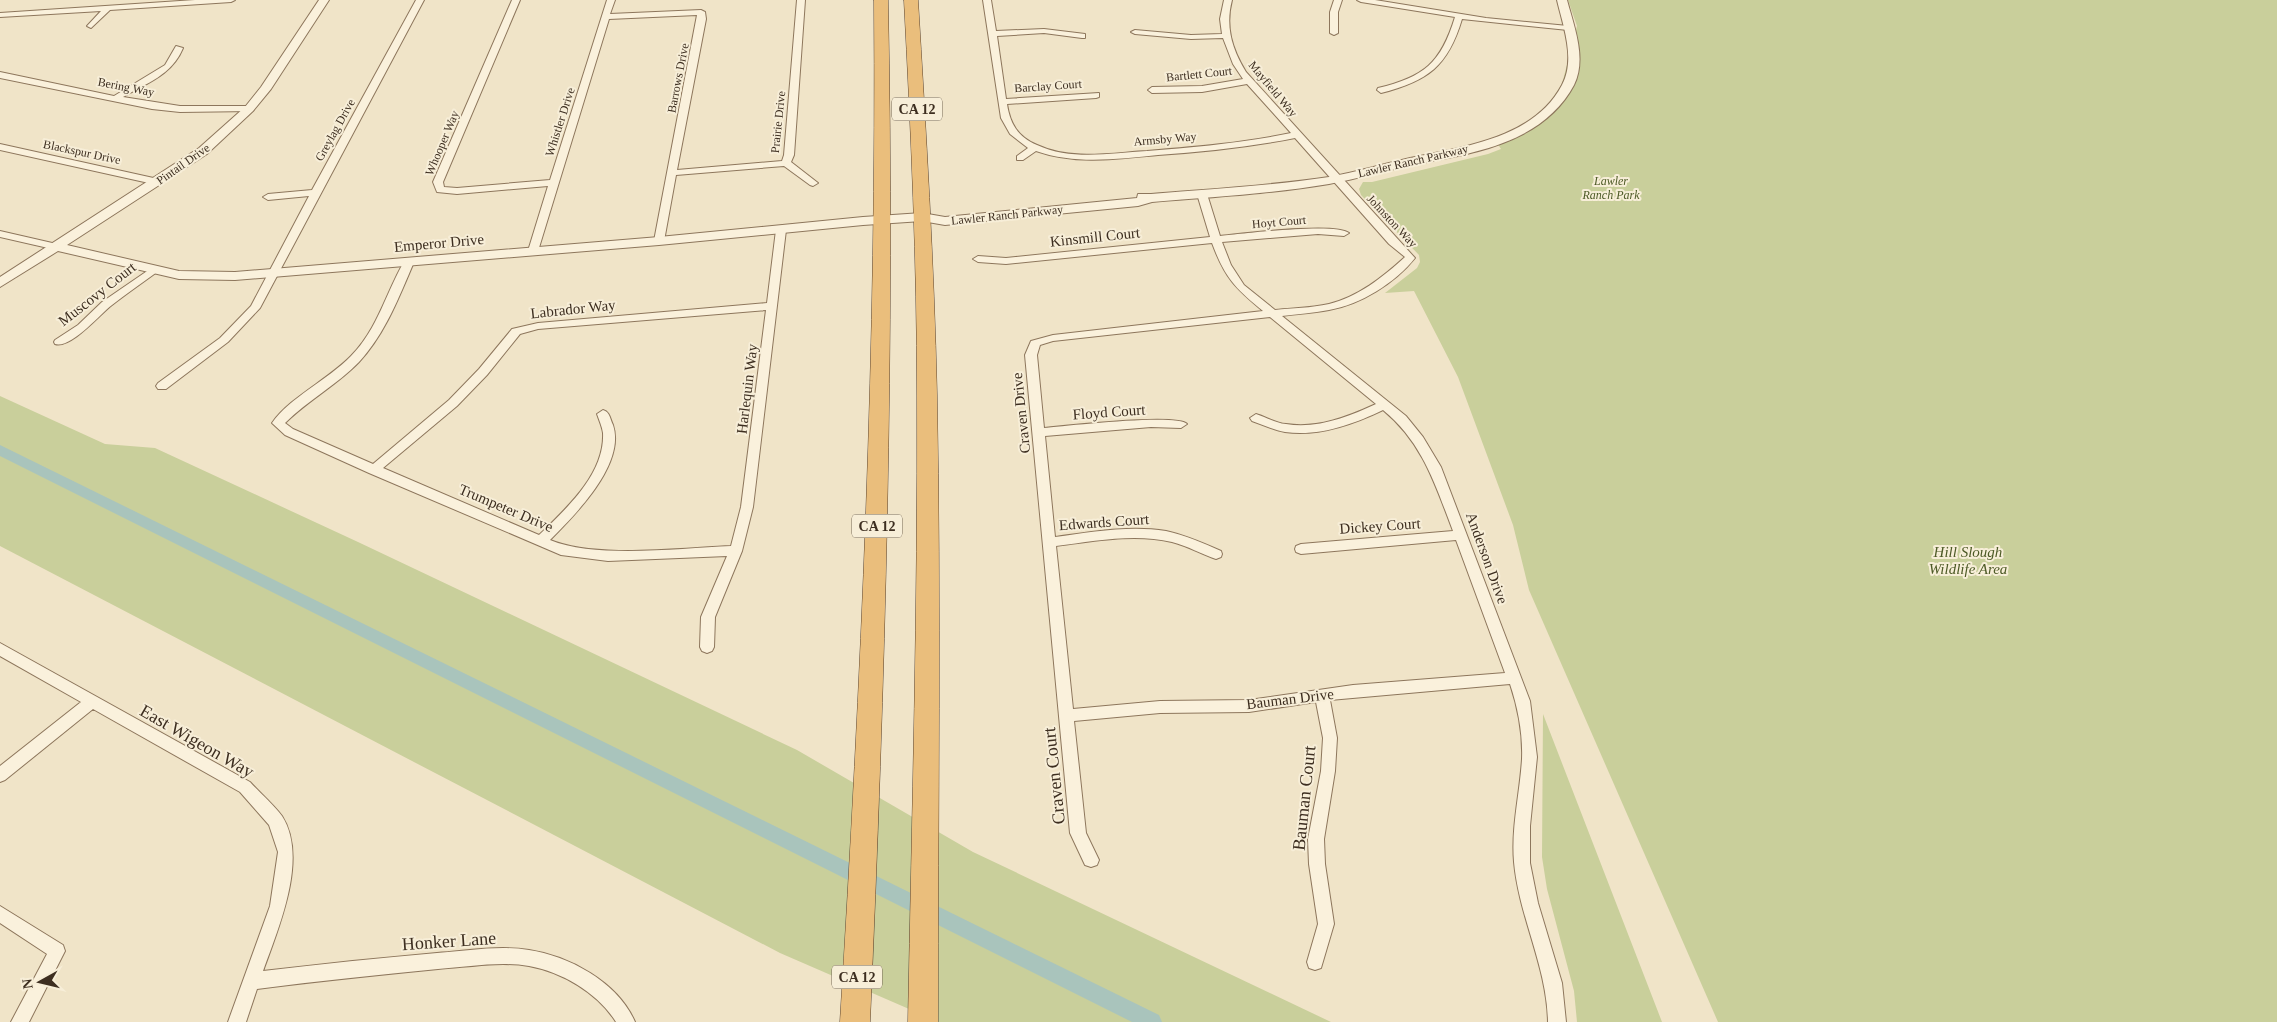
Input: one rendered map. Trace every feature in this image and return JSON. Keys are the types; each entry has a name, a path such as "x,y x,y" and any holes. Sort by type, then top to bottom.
{"highway":[{"name":"CA 12","path":"855,1022 865,831 880,438 884,220 881,0"},
{"name":"CA 12","path":"911,0 922,217 927,414 926,858 923,1022"}],"street":[{"path":"0,15 232,0"},
{"name":"Pintail Drive","path":"0,283 203,151 249,109 265,89 324,0"},
{"name":"Greylag Drive","path":"162,386 224,340 255,308 420,0"},
{"name":"Whooper Way","path":"516,0 438,182 440,190 457,191 554,183"},
{"name":"Whistler Drive","path":"533,251 611,0"},
{"name":"Prairie Drive","path":"673,173 786,163 789,155 801,0"},
{"name":"Armsby Way","path":"987,0 1002,102 1008,127 1024,142 1035,148 1068,156 1103,157 1243,145 1297,135"},
{"name":"Mayfield Way","path":"1228,0 1224,17 1226,36 1233,58 1248,81 1336,178"},
{"path":"1334,33 1334,12 1338,0"},
{"path":"1361,0 1512,24 1568,28"},
{"name":"Lawler Ranch Parkway","path":"884,220 922,217 945,221 1138,202 1151,198 1303,184 1470,149 1512,134 1530,124 1547,112 1561,97 1569,84 1573,70 1574,55 1562,0"},
{"path":"91,26 108,8"},
{"name":"Barrows Drive","path":"606,17 702,12 659,241"},
{"path":"1381,90 1412,82 1434,68 1449,42 1459,16"},
{"path":"992,34 1044,31 1082,36"},
{"path":"1135,32 1191,37 1226,36"},
{"path":"116,98 168,67 174,60 179,48"},
{"name":"Bering Way","path":"0,75 180,109 249,109"},
{"name":"Bartlett Court","path":"1152,90 1202,89 1248,81"},
{"name":"Barclay Court","path":"1002,102 1096,95"},
{"name":"Blackspur Drive","path":"0,147 158,182"},
{"path":"1020,158 1035,148"},
{"path":"786,163 813,183"},
{"name":"Johnston Way","path":"1271,314 1329,307 1350,301 1372,289 1410,258 1406,252 1393,242 1336,178"},
{"path":"268,197 315,193"},
{"name":"Anderson Drive","path":"1202,194 1227,269 1240,287 1402,419 1419,440 1436,467 1523,701 1528,729 1530,764 1520,834 1522,863 1525,889 1551,975 1557,1022"},
{"name":"Emperor Drive","path":"0,234 153,270 204,277 409,262 884,220"},
{"name":"Harlequin Way","path":"707,647 708,617 736,551 747,507 782,230"},
{"name":"Hoyt Court","path":"1216,240 1318,231 1344,233"},
{"name":"Kinsmill Court","path":"978,259 1006,261 1216,240"},
{"name":"Trumpeter Drive","path":"409,262 384,317 371,340 334,378 278,423 289,432 373,470 560,550 608,556 736,551"},
{"name":"Muscovy Court","path":"59,342 82,326 106,304 153,270"},
{"name":"Labrador Way","path":"373,470 453,403 483,372 516,331 538,326 772,306"},
{"name":"Craven Drive","path":"1067,716 1031,355 1035,343 1053,338 1271,314"},
{"path":"1256,418 1283,428 1302,430 1349,420 1385,404"},
{"path":"540,542 573,509 590,487 602,463 609,437 607,422 603,414"},
{"name":"Floyd Court","path":"1039,432 1151,423 1182,424"},
{"name":"Edwards Court","path":"1050,542 1132,534 1159,535 1186,541 1216,554"},
{"name":"Dickey Court","path":"1301,549 1462,536"},
{"name":"East Wigeon Way","path":"0,649 91,702 245,787 276,821 286,852 278,906 237,1022"},
{"name":"Bauman Drive","path":"1067,716 1160,707 1249,706 1353,691 1514,678"},
{"name":"Bauman Court","path":"1315,962 1326,924 1316,839 1328,771 1330,738 1322,696"},
{"path":"0,775 91,702"},
{"name":"Craven Court","path":"1067,716 1078,832 1091,860"},
{"path":"0,914 56,952 20,1022"},
{"name":"Honker Lane","path":"252,981 362,967 518,957 543,961 573,973 600,991 626,1022"}],"green space":[{"name":"Hill Slough Wildlife Area","path":"1568,0 2277,0 2277,1022 1718,1022 1529,590 1513,525 1458,377 1414,291 1385,293 1417,268 1420,262 1419,255 1361,195 1359,189 1363,182 1372,182 1488,154 1501,149 1494,138 1534,126 1562,84 1577,26"},
{"path":"0,396 105,444 155,448 358,542 797,750 973,852 1331,1022 939,1022 780,953 0,546"},
{"path":"1543,714 1662,1022 1577,1022 1574,991 1547,889 1542,857"}],"waterway":[{"path":"0,450 1152,1022"}],"park label":[{"name":"Lawler Ranch Park","path":"1611,188"}]}
